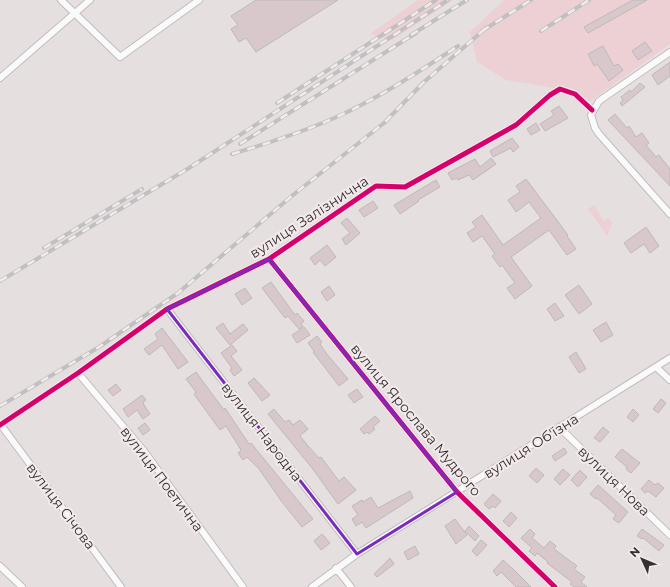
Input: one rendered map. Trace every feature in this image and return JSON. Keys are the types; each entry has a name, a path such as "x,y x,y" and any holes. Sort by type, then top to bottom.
{"street":[{"path":"60,0 76,13 120,57 199,0"},
{"path":"0,78 90,0"},
{"path":"670,52 599,101 592,110 592,119 600,134 670,214"},
{"name":"вулиця Залізнична","path":"0,425 78,373 167,310 269,259 376,186 405,187 516,124 550,95 560,89 574,94 592,110"},
{"name":"вулиця Ярослава Мудрого","path":"269,259 457,492 555,587"},
{"name":"вулиця Народна","path":"167,310 357,554"},
{"name":"вулиця Об'їзна","path":"312,587 357,554 670,358"},
{"path":"656,367 670,380"},
{"name":"вулиця Поетична","path":"78,373 144,451 243,587"},
{"name":"вулиця Січова","path":"0,425 121,587"},
{"name":"вулиця Нова","path":"559,428 670,535"},
{"path":"0,566 22,587"},
{"path":"336,568 352,587"}],"highlighted area":[{"path":"269,259 457,492 357,554 167,309"}],"shaded area":[{"path":"418,0 453,0 392,40 370,34"},
{"path":"504,0 670,0 670,44 586,104 560,89 506,80 477,62 470,32"},
{"path":"594,205 604,221 608,218 612,223 607,236 588,209"}],"building":[{"path":"256,0 338,0 256,52 246,38 239,42 231,29 238,25 231,16"},
{"path":"633,0 647,0 588,33 584,27"},
{"path":"645,42 652,51 638,60 632,51"},
{"path":"603,46 614,66 618,64 623,70 609,81 597,64 594,66 588,54"},
{"path":"670,62 670,76 658,85 652,75"},
{"path":"640,83 645,87 622,106 620,103 623,100 621,97 630,90 631,92"},
{"path":"559,106 568,118 545,131 540,124 554,115 551,111"},
{"path":"615,114 627,128 629,126 636,137 642,133 649,143 646,145 656,157 659,155 670,169 670,186 608,120"},
{"path":"536,123 540,130 531,135 527,129"},
{"path":"512,138 519,147 513,152 511,148 493,157 490,151"},
{"path":"491,158 496,164 473,180 469,175 458,180 457,178 452,180 448,173 475,159 480,167"},
{"path":"526,179 568,235 567,236 576,249 567,255 549,230 511,257 532,286 515,299 507,288 515,283 502,265 500,267 492,256 495,254 482,236 473,242 467,233 476,227 472,222 482,215 503,245 541,218 529,202 516,212 508,200 520,192 516,186"},
{"path":"436,180 440,187 418,200 419,201 400,214 394,205"},
{"path":"373,201 378,208 364,217 359,210"},
{"path":"347,218 360,233 346,245 342,239 350,233 341,223"},
{"path":"646,227 659,246 650,253 644,244 631,253 624,243"},
{"path":"327,245 336,257 325,266 320,260 315,265 310,258"},
{"path":"271,282 295,315 297,313 304,321 301,324 303,326 299,329 288,316 285,318 262,288"},
{"path":"579,285 592,304 579,314 565,295"},
{"path":"329,286 335,295 327,301 321,292"},
{"path":"245,288 252,298 242,305 235,294"},
{"path":"555,303 564,316 555,321 547,309"},
{"path":"606,322 613,335 601,342 593,330"},
{"path":"223,323 230,334 243,324 248,330 230,345 216,328"},
{"path":"304,327 310,335 297,343 292,335"},
{"path":"162,328 188,362 178,369 162,345 149,355 144,349 158,339 155,334"},
{"path":"317,336 322,342 320,344 326,353 348,379 339,386 313,352 314,351 308,343"},
{"path":"232,345 237,351 231,356 242,370 234,376 230,370 232,368 221,353"},
{"path":"576,352 586,369 579,373 569,357"},
{"path":"196,372 224,410 225,408 249,444 251,443 313,519 302,527 259,469 247,457 243,460 238,453 241,450 226,426 220,430 194,394 196,392 186,379"},
{"path":"254,378 270,395 262,401 248,383"},
{"path":"116,384 121,390 113,396 108,390"},
{"path":"357,389 363,397 354,403 348,395"},
{"path":"142,395 146,400 143,402 144,405 150,414 143,419 137,410 128,417 123,409"},
{"path":"661,399 666,403 658,413 653,409"},
{"path":"274,409 285,422 289,420 293,425 300,420 308,429 300,436 308,446 319,458 321,457 339,481 344,477 356,490 338,504 312,468 268,414"},
{"path":"633,409 639,415 633,422 627,417"},
{"path":"375,416 380,421 373,427 375,429 369,434 367,432 364,434 360,429"},
{"path":"145,423 150,430 143,435 138,428"},
{"path":"603,427 609,432 600,442 594,438"},
{"path":"564,448 567,453 555,461 552,456"},
{"path":"622,449 640,463 631,473 626,469 627,467 615,457"},
{"path":"536,468 544,475 537,483 529,476"},
{"path":"563,469 570,475 560,485 554,479"},
{"path":"580,470 587,477 578,487 571,480"},
{"path":"649,480 655,485 658,483 664,488 656,497 648,491 645,493 641,489"},
{"path":"598,485 628,512 619,523 613,519 616,515 597,498 596,499 590,494"},
{"path":"410,491 413,498 366,528 362,522 356,526 352,519 358,515 352,506 362,500 363,502 371,497 378,508"},
{"path":"493,494 501,501 495,508 493,506 489,509 484,504"},
{"path":"511,512 517,518 509,527 503,521"},
{"path":"455,519 467,535 456,544 445,526"},
{"path":"469,526 479,536 475,541 465,531"},
{"path":"530,529 535,534 532,538 544,548 550,541 556,546 554,549 577,566 574,569 585,577 581,582 587,587 574,587 570,584 572,582 547,563 548,562 537,553 535,556 529,551 532,548 521,538"},
{"path":"642,529 664,545 659,551 643,538 642,539 637,536"},
{"path":"322,534 330,543 321,550 314,541"},
{"path":"481,540 487,545 477,556 472,551"},
{"path":"415,546 419,554 408,560 404,552"},
{"path":"390,558 394,564 377,577 374,574"},
{"path":"503,560 531,587 516,587 501,572 497,576 493,571"}],"railway":[{"path":"277,103 436,0"},
{"path":"0,281 189,168 448,0"},
{"path":"411,35 467,0"},
{"path":"482,31 531,0"},
{"path":"541,31 589,0"},
{"path":"0,406 99,347 178,293 293,195 384,123 424,82 486,28"},
{"path":"240,144 416,33"},
{"path":"232,154 260,146 314,126 356,108 415,74 458,46"},
{"path":"44,248 142,189"}],"cycle path":[{"path":"0,425 78,373 167,309 269,259 376,186 405,187 516,125 550,95 560,89 575,94 592,110"},
{"path":"269,259 457,492 555,587"}]}
